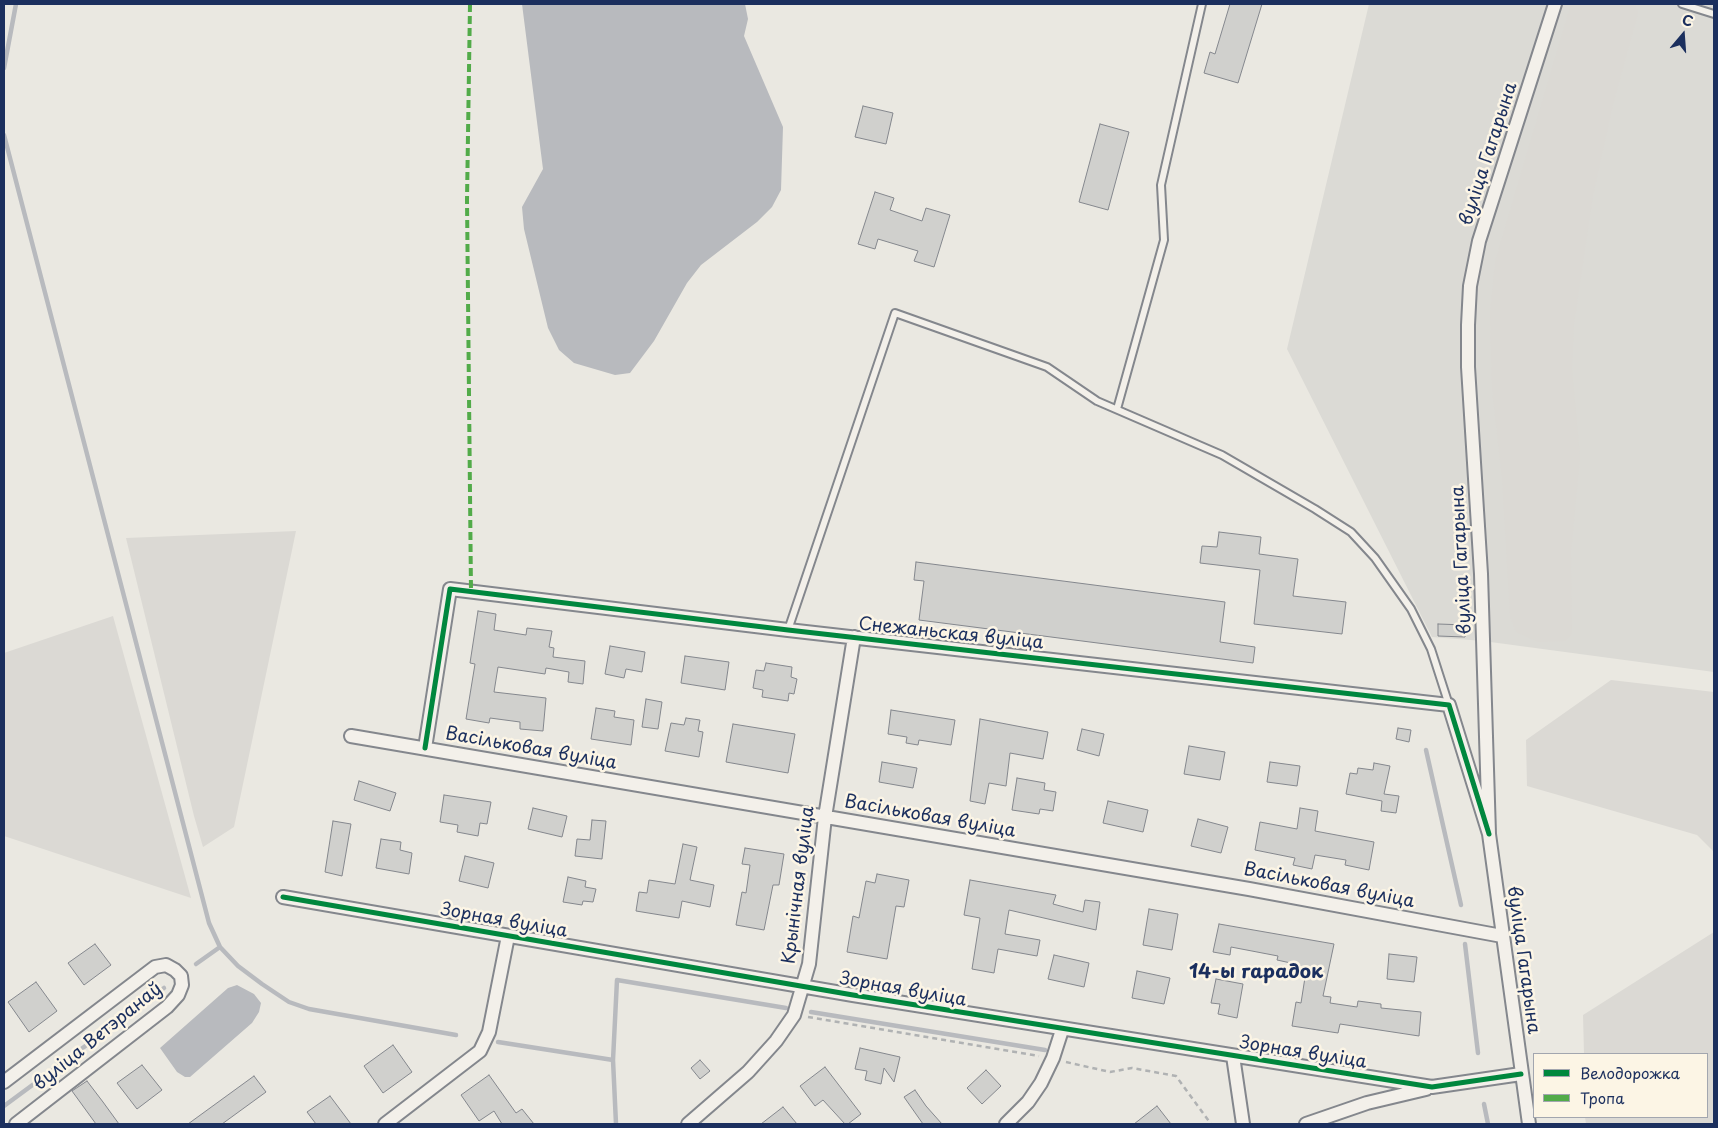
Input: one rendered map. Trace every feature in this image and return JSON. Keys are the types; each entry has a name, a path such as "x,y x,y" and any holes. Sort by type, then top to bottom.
{"street":[{"name":"вуліца Гагарына","path":"1529,1124 1489,834 1481,574 1468,367 1470,286 1479,242 1555,4"},
{"name":"Снежаньская вуліца","path":"425,748 450,589 788,630 1449,705"},
{"name":"Крынічная вуліца","path":"688,1124 748,1072 776,1041 794,1015 809,964 825,817 854,637"},
{"path":"1449,705 1489,834"},
{"name":"Васільковая вуліца","path":"351,736 1249,889 1502,936"},
{"name":"Зорная вуліца","path":"283,897 1062,1030 1432,1087 1521,1074"},
{"path":"385,1124 480,1051 489,1032 508,936"},
{"name":"вуліца Ветэранаў","path":"4,1082 155,967 166,965 181,976 182,985 178,995 166,1007 16,1124"},
{"path":"1006,1124 1028,1102 1053,1058 1062,1030"},
{"name":"Зорная вуліца","path":"1233,1056 1243,1124"},
{"path":"1306,1124 1367,1103 1432,1087"}],"lane":[{"path":"1117,409 1164,240 1161,185 1202,4"},
{"path":"1682,4 1714,14"},
{"path":"788,630 895,313 1047,367 1097,401 1222,456 1315,509 1351,532 1375,558 1411,609 1431,649 1449,705"}],"path":[{"path":"794,1015 1053,1058 1110,1072 1132,1068 1176,1076 1211,1124"}],"shaded area":[{"path":"522,4 745,4 748,19 744,36 783,127 781,190 772,207 757,222 701,265 687,283 654,341 630,373 615,375 574,363 559,350 548,328 524,229 522,207 543,169"},
{"path":"1369,4 1714,4 1714,672 1483,641 1432,637 1287,349"},
{"path":"1571,4 1630,4 1636,6 1638,13 1613,104 1593,195 1574,324 1572,371 1580,457 1571,552 1572,634 1565,641 1538,642 1516,632 1510,616 1502,478 1492,389 1490,315 1495,262"},
{"path":"296,531 234,827 203,847 126,538"},
{"path":"113,616 191,898 4,836 4,653"},
{"path":"1611,680 1714,692 1714,852 1697,835 1527,786 1526,740"},
{"path":"1714,932 1714,1124 1586,1124 1585,1118 1708,1118 1708,1053 1584,1053 1583,1015"},
{"path":"237,985 254,994 261,1003 259,1012 252,1023 190,1077 185,1077 177,1072 160,1048 228,988"}],"building":[{"path":"1230,4 1262,4 1238,83 1204,73 1210,52 1215,54"},
{"path":"863,106 893,113 886,144 855,137"},
{"path":"1100,124 1129,132 1108,210 1079,202"},
{"path":"875,192 894,198 890,210 922,221 926,208 950,215 934,267 914,261 918,251 878,239 875,249 858,244"},
{"path":"1219,532 1261,537 1259,554 1298,559 1293,596 1346,602 1342,634 1254,624 1260,570 1200,563 1202,546 1217,547"},
{"path":"916,562 1225,602 1220,642 1255,647 1253,663 919,620 924,581 914,580"},
{"path":"478,611 496,614 494,630 526,635 527,628 552,631 549,647 554,648 553,657 585,661 583,684 568,682 569,672 546,668 545,674 498,667 494,692 546,698 543,731 520,729 520,722 490,718 489,723 466,719 475,664 470,663"},
{"path":"1438,624 1466,625 1465,637 1438,636"},
{"path":"610,646 645,652 642,672 626,669 624,678 605,674"},
{"path":"685,656 729,662 725,690 681,683"},
{"path":"766,663 792,667 791,677 797,679 794,694 789,693 788,701 762,697 763,690 753,688 756,670 764,671"},
{"path":"646,699 662,702 658,729 642,727"},
{"path":"596,708 615,711 614,717 634,720 631,745 591,739"},
{"path":"891,710 955,720 951,745 919,740 918,745 906,743 907,737 888,734"},
{"path":"686,718 700,720 698,731 703,732 699,757 665,751 671,723 684,725"},
{"path":"980,719 1048,732 1043,759 1010,753 1006,786 989,783 985,804 970,801"},
{"path":"733,724 795,734 788,773 726,762"},
{"path":"1398,728 1411,730 1409,742 1396,739"},
{"path":"1082,729 1104,734 1099,756 1077,750"},
{"path":"1189,746 1225,752 1220,780 1184,774"},
{"path":"882,762 917,768 913,788 879,782"},
{"path":"1270,762 1300,766 1297,786 1267,782"},
{"path":"1374,763 1390,766 1384,794 1399,796 1396,813 1381,811 1382,801 1346,794 1350,773 1357,774 1358,768 1373,770"},
{"path":"1017,778 1045,783 1044,790 1056,792 1053,811 1040,809 1039,814 1012,810"},
{"path":"359,781 396,793 390,811 354,800"},
{"path":"444,795 491,802 487,824 480,823 478,836 457,832 458,825 440,822"},
{"path":"1108,801 1148,810 1143,832 1103,823"},
{"path":"533,808 567,816 562,837 528,829"},
{"path":"1300,808 1318,811 1315,831 1374,842 1369,870 1345,865 1346,860 1315,855 1312,869 1293,865 1295,858 1255,850 1260,822 1297,829"},
{"path":"1198,819 1228,827 1221,853 1191,846"},
{"path":"592,820 606,821 602,859 575,856 577,839 590,840"},
{"path":"333,821 351,824 342,876 325,872"},
{"path":"381,839 401,842 400,850 412,853 409,874 376,868"},
{"path":"683,844 697,847 690,880 714,885 710,907 682,901 679,918 636,911 639,892 647,893 649,880 675,884"},
{"path":"745,848 784,854 779,885 773,885 764,930 736,925 742,892 746,893 750,865 742,864"},
{"path":"465,856 494,863 488,888 459,881"},
{"path":"877,874 909,880 904,907 896,906 887,959 847,952 853,916 859,918 866,881 875,883"},
{"path":"568,877 586,881 585,887 596,889 593,902 583,901 582,905 563,902"},
{"path":"970,880 1056,895 1053,904 1083,912 1085,900 1100,902 1096,930 1009,910 1005,934 1040,940 1037,956 998,949 994,973 972,969 980,918 964,915"},
{"path":"1149,909 1178,914 1172,950 1143,945"},
{"path":"1219,924 1334,944 1323,996 1331,997 1330,1003 1357,1007 1358,1001 1381,1004 1381,1008 1421,1012 1419,1036 1340,1024 1338,1033 1292,1026 1296,1002 1301,1003 1306,971 1299,970 1300,965 1277,960 1278,956 1231,947 1230,955 1213,952"},
{"path":"95,944 111,965 84,985 68,963"},
{"path":"1389,954 1417,957 1414,982 1387,979"},
{"path":"1054,955 1089,963 1084,987 1048,979"},
{"path":"1137,971 1170,978 1164,1004 1132,998"},
{"path":"1216,979 1243,984 1237,1018 1218,1014 1220,1004 1211,1003"},
{"path":"36,982 57,1011 29,1032 8,1002"},
{"path":"393,1045 412,1072 383,1093 364,1066"},
{"path":"860,1048 900,1057 894,1082 884,1068 881,1084 865,1080 867,1071 855,1069"},
{"path":"700,1060 710,1071 700,1079 691,1068"},
{"path":"142,1065 162,1090 137,1109 117,1083"},
{"path":"825,1067 861,1114 848,1124 845,1124 823,1100 815,1106 800,1086"},
{"path":"986,1070 1001,1086 982,1104 967,1088"},
{"path":"489,1075 516,1113 522,1109 534,1124 502,1124 494,1111 479,1121 461,1095"},
{"path":"254,1076 266,1092 222,1124 188,1124"},
{"path":"87,1081 119,1124 96,1124 72,1091"},
{"path":"915,1090 942,1124 923,1124 904,1097"},
{"path":"330,1096 351,1124 316,1124 307,1112"},
{"path":"1157,1106 1171,1124 1134,1124"},
{"path":"783,1107 797,1124 761,1124"}],"waterway":[{"path":"4,68 16,4"},
{"path":"4,135 209,923 220,947 238,966 289,1002 309,1009 456,1035"},
{"path":"1426,750 1461,905"},
{"path":"1465,944 1478,1053"},
{"path":"196,964 220,947"},
{"path":"616,1124 613,1060 617,980 786,1008"},
{"path":"4,1106 164,988"},
{"path":"811,1012 1045,1050"},
{"path":"498,1042 613,1060"},
{"path":"1484,1104 1488,1124"}],"marked path":[{"path":"470,4 467,200 471,591"}],"cycle path":[{"path":"425,748 450,589 788,630 1449,705 1489,834"},
{"path":"283,897 853,995 1432,1087 1521,1074"}],"district":[{"name":"14-ы гарадок","path":"1256,973"}]}
